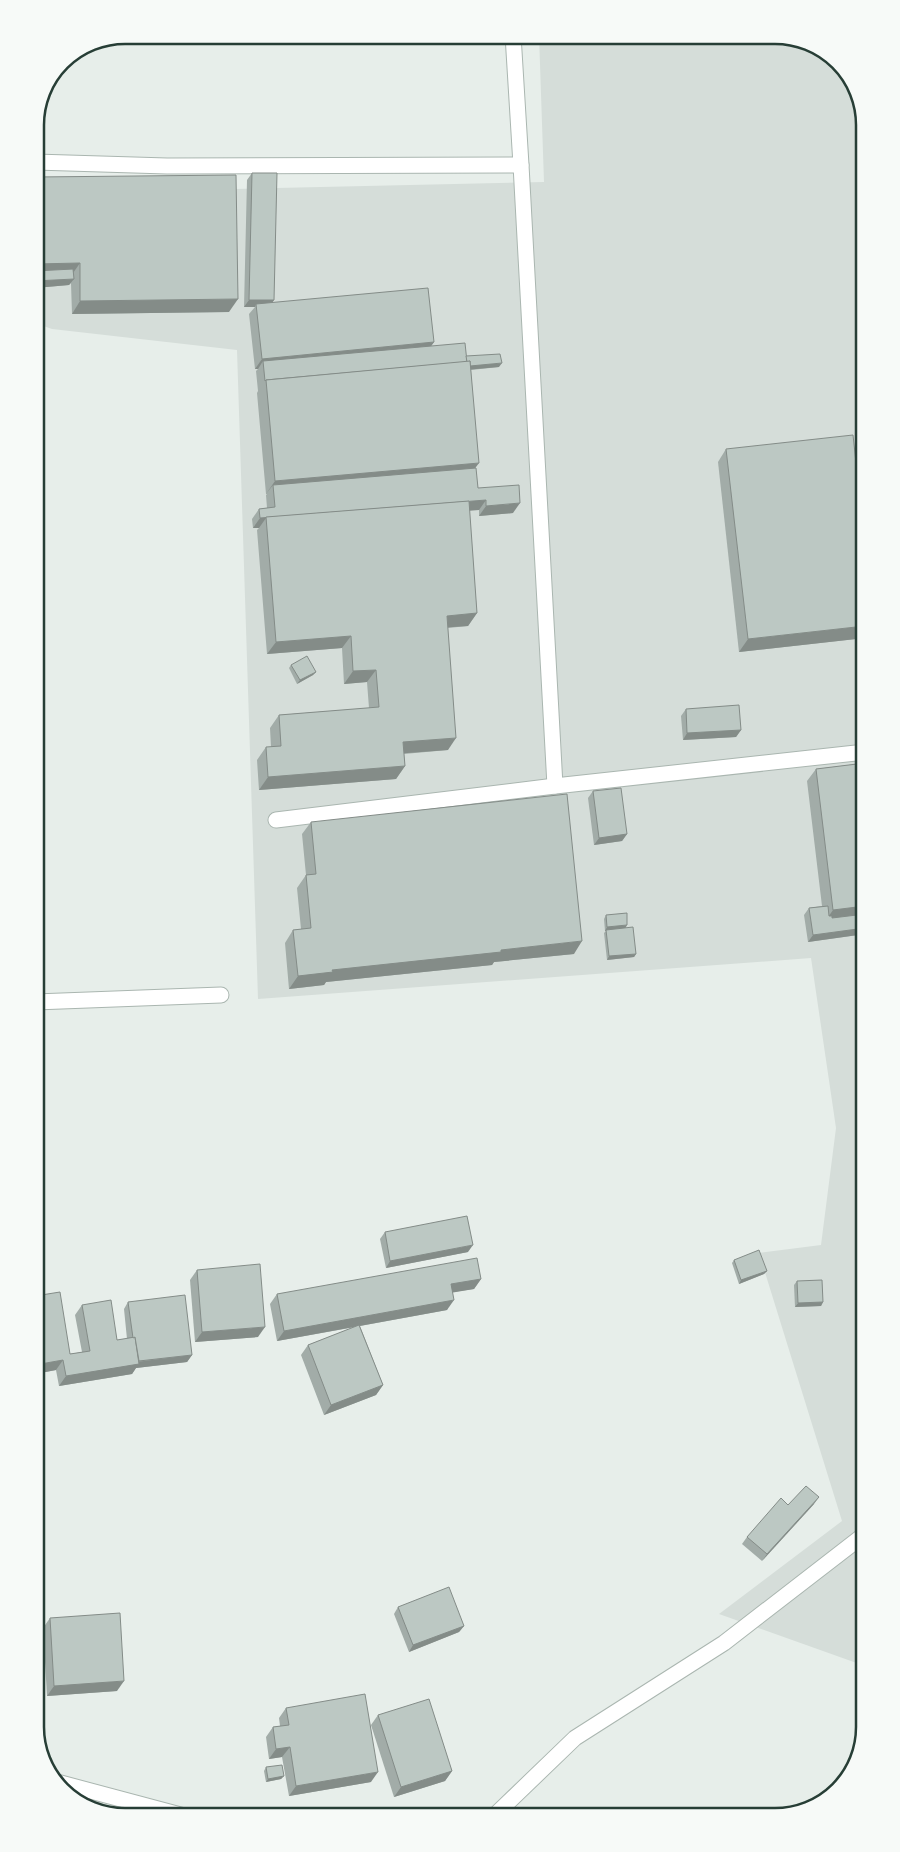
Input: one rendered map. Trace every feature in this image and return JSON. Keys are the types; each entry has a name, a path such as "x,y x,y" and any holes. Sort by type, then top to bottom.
{"street":[{"path":"513,44 555,786"},
{"path":"44,162 167,166 521,165"},
{"path":"276,820 555,786 856,753"},
{"path":"44,1002 221,995"},
{"path":"502,1808 575,1738 724,1643 856,1541"},
{"path":"70,1785 154,1808"}],"shaded area":[{"path":"539,44 791,45 811,52 832,68 845,84 855,109 856,1663 719,1614 842,1521 759,1253 821,1245 836,1128 811,958 258,999 237,350 52,329 44,326 44,177 236,189 544,182"}],"building":[{"path":"252,173 277,173 274,300 249,300"},
{"path":"236,175 238,299 80,301 80,263 44,264 44,177"},
{"path":"73,269 74,279 44,281 44,271"},
{"path":"428,288 434,342 262,359 256,304"},
{"path":"465,343 467,362 265,381 263,361"},
{"path":"500,354 502,363 470,366 470,361 467,362 466,356"},
{"path":"470,361 479,463 275,481 266,380"},
{"path":"853,435 856,463 856,627 748,639 726,449"},
{"path":"476,468 478,488 519,485 520,503 486,506 486,500 260,518 259,509 275,507 273,485"},
{"path":"469,501 477,613 447,616 456,738 403,742 405,766 268,777 266,747 281,746 279,715 379,707 376,670 353,671 351,636 276,642 266,517"},
{"path":"307,656 316,672 300,680 291,665"},
{"path":"739,705 741,730 687,733 686,709"},
{"path":"856,764 856,907 833,910 816,769"},
{"path":"621,788 627,834 599,838 593,791"},
{"path":"567,794 582,941 501,950 501,952 332,970 333,972 298,976 293,930 311,928 306,875 316,874 311,822"},
{"path":"828,906 829,916 832,916 832,918 856,915 856,929 813,935 809,908"},
{"path":"627,913 627,925 607,927 606,915"},
{"path":"633,927 636,954 609,956 606,930"},
{"path":"467,1216 473,1245 390,1261 385,1232"},
{"path":"759,1250 767,1271 741,1280 734,1260"},
{"path":"477,1258 481,1279 451,1284 454,1300 284,1331 277,1294"},
{"path":"260,1264 265,1327 202,1332 197,1270"},
{"path":"822,1280 823,1302 798,1303 797,1281"},
{"path":"60,1292 70,1354 90,1351 82,1305 111,1300 117,1340 135,1337 139,1364 66,1376 63,1360 44,1363 44,1295"},
{"path":"185,1295 192,1355 139,1361 135,1337 133,1338 128,1302"},
{"path":"359,1325 383,1385 331,1405 308,1345"},
{"path":"806,1486 819,1497 767,1554 747,1537 781,1498 788,1505"},
{"path":"449,1587 464,1626 413,1645 398,1607"},
{"path":"120,1613 124,1681 54,1686 50,1618"},
{"path":"365,1694 378,1772 296,1786 290,1747 276,1749 273,1727 289,1725 286,1708"},
{"path":"429,1699 452,1771 401,1787 378,1715"},
{"path":"282,1765 284,1776 268,1779 266,1767"}]}
